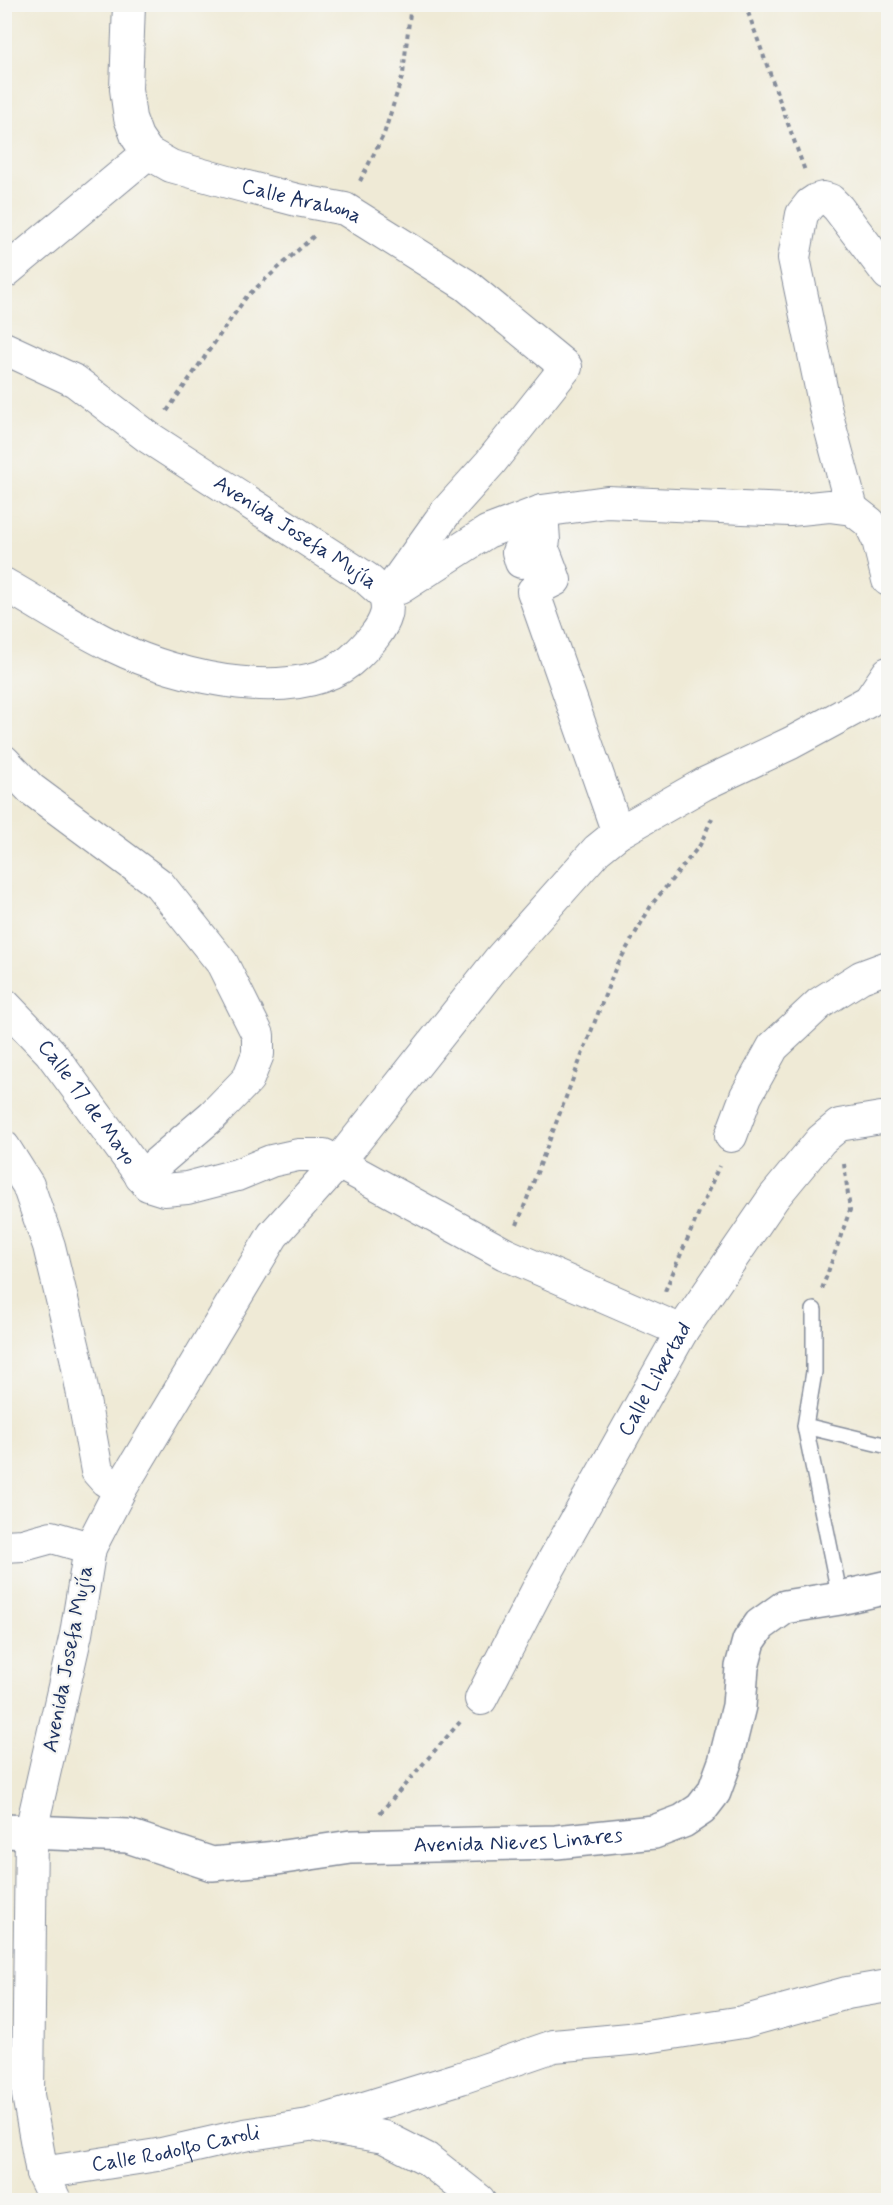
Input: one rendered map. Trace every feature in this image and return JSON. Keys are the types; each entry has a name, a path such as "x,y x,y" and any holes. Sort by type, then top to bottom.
{"main road":[{"name":"Avenida Nieves Linares","path":"18,1831 128,1836 212,1864 277,1858 351,1847 556,1842 654,1832 683,1821 701,1809 714,1792 725,1762 739,1706 742,1667 749,1641 760,1625 785,1607 888,1587"}],"street":[{"path":"4,273 148,153 137,137 130,118 126,89 127,6"},
{"name":"Calle Arahona","path":"148,153 171,165 228,182 297,200 345,209 466,285 566,368 490,463 446,512 386,596"},
{"path":"852,509 826,412 794,258 802,214 816,200 830,200 888,274"},
{"name":"Avenida Josefa Mujía","path":"4,348 75,381 148,437 366,578 386,596 387,614 372,640 349,663 312,679 291,684 260,684 222,680 162,667 115,647 4,584"},
{"path":"386,596 486,532 542,511 607,502 790,510 829,506 852,509 870,523 887,569"},
{"path":"542,511 544,541 518,552 521,562 546,556 555,580 533,591 618,832"},
{"name":"Avenida Josefa Mujía","path":"49,2187 28,2095 18,1831 76,1634 90,1548 120,1490 273,1235 337,1164 499,960 597,850 618,832 704,784 869,701 888,673"},
{"path":"4,761 31,789 159,884 222,963 258,1035 258,1054 248,1079 213,1115 141,1177 148,1185 164,1190 187,1188 237,1175 271,1161 298,1155 324,1155 506,1254 682,1330"},
{"path":"732,1136 746,1096 773,1047 820,1003 861,977 888,967"},
{"name":"Calle 17 de Mayo","path":"4,1004 50,1052 141,1177"},
{"path":"839,1125 881,1118 888,1119"},
{"name":"Calle Libertad","path":"481,1699 542,1581 682,1330 774,1197 821,1140 839,1125"},
{"path":"4,1146 28,1185 49,1246 76,1357 97,1471 105,1480 120,1490"},
{"path":"4,1546 23,1545 52,1537 90,1548"},
{"path":"309,2125 461,2078 554,2046 640,2038 743,2022 847,1993 888,1986"},
{"path":"309,2125 384,2137 427,2159 479,2200"},
{"name":"Calle Rodolfo Caroli","path":"49,2187 157,2155 244,2135 309,2125"}],"lane":[{"path":"814,1310 814,1372 805,1426 840,1598"},
{"path":"805,1426 888,1446"}],"path":[{"path":"745,4 816,200"},
{"path":"506,1254 615,969 652,904 700,845 714,813 712,799 704,784"},
{"path":"814,1310 850,1210 839,1125"},
{"path":"653,1319 732,1136"},
{"path":"351,1847 481,1699"}]}
